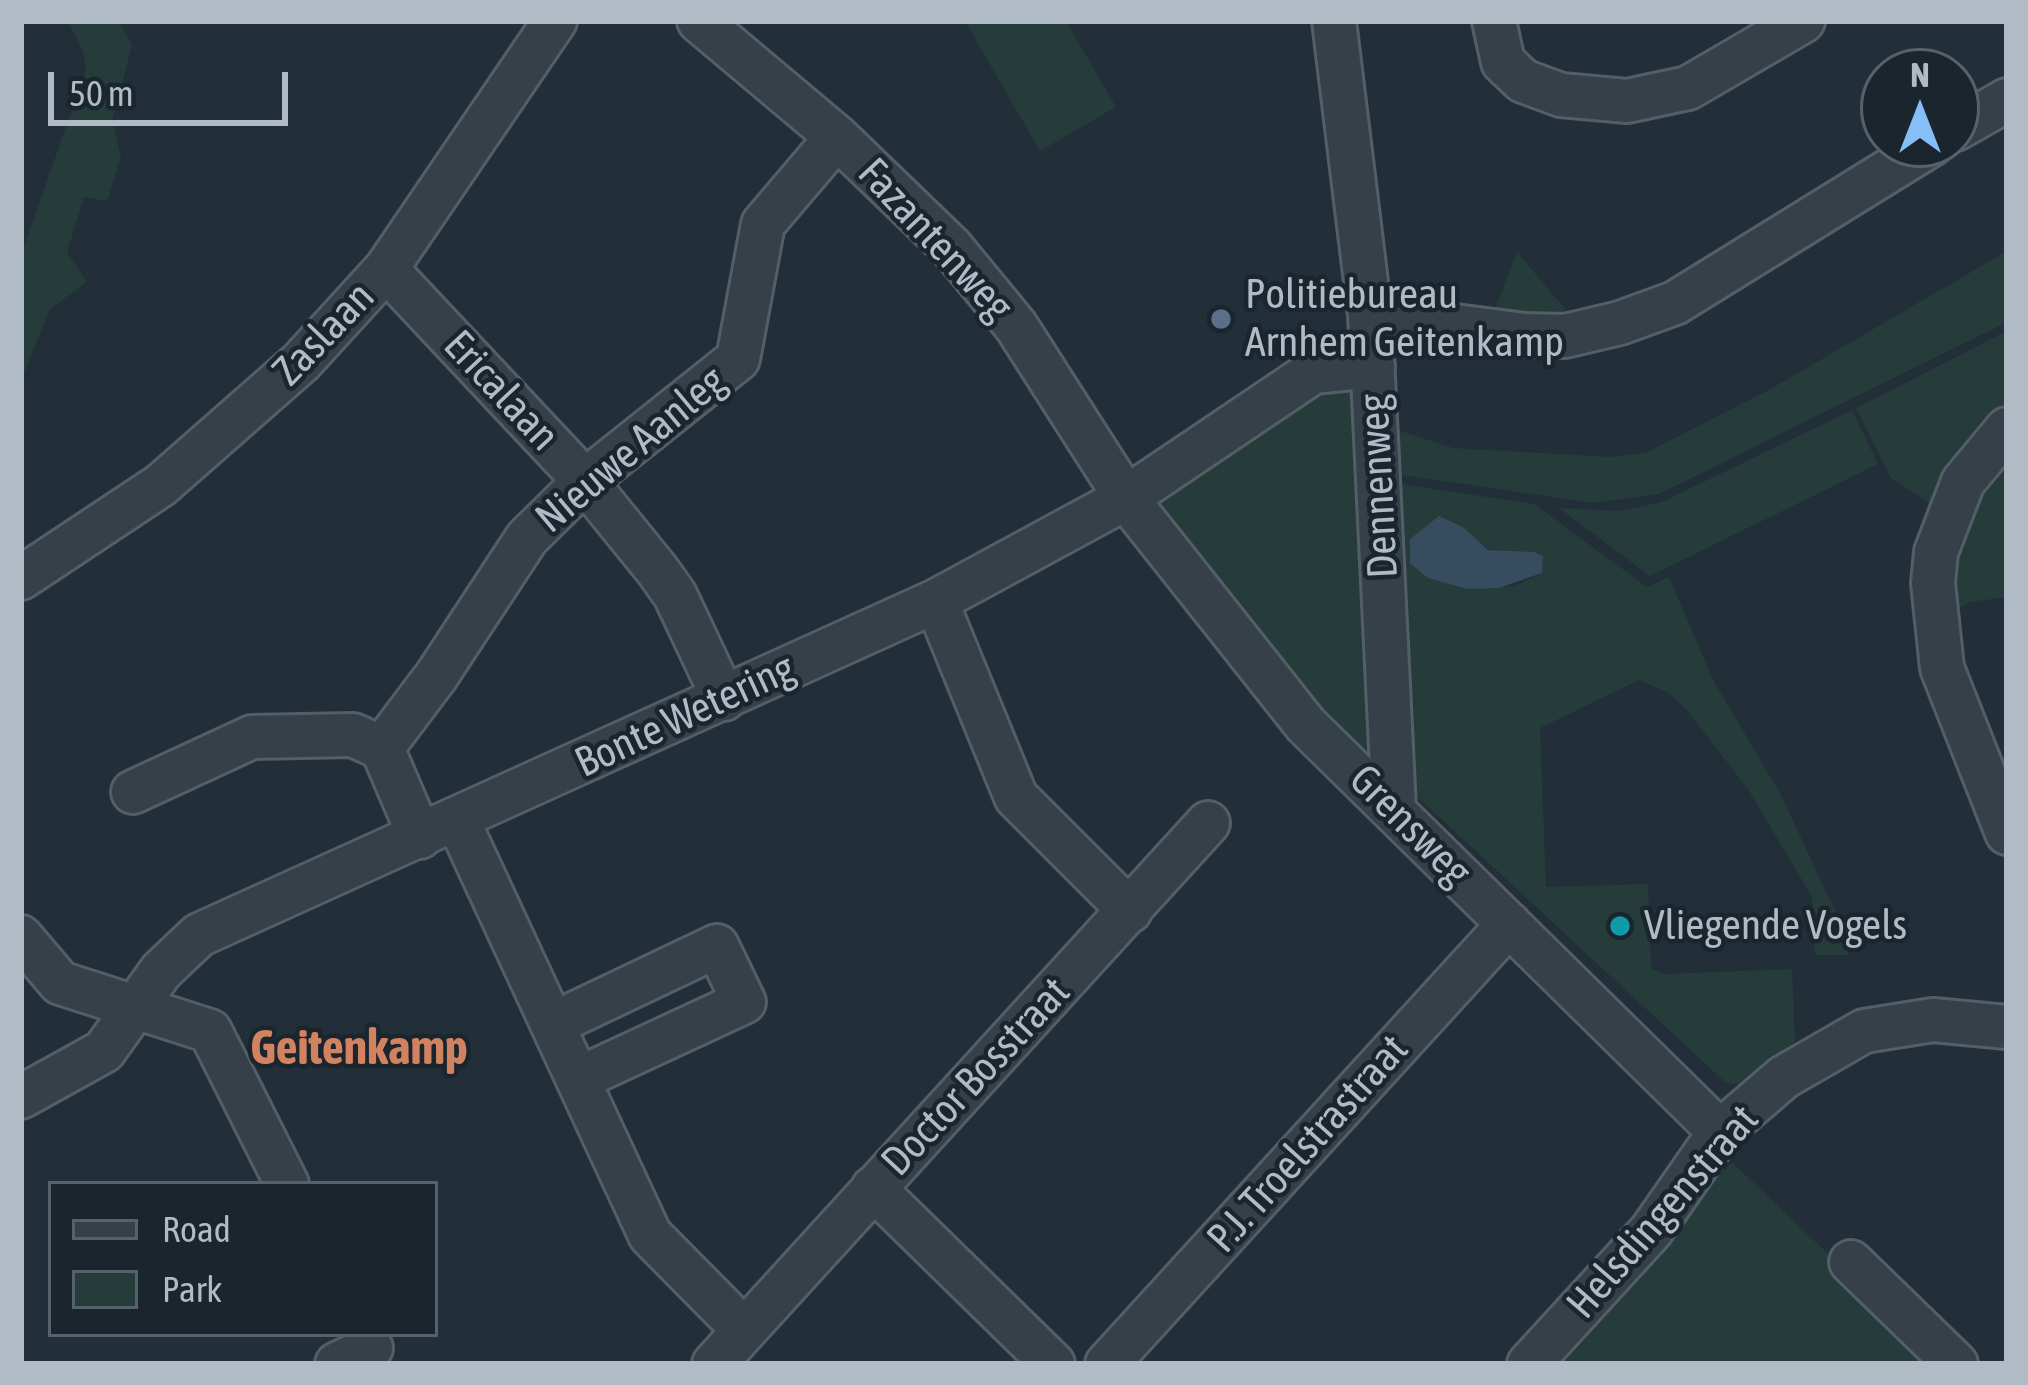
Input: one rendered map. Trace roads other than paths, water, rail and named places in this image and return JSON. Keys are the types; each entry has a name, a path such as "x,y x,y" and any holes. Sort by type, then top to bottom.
{"street":[{"name":"Zaslaan","path":"21,578 195,455 301,362 386,269 555,21"},
{"name":"Fazantenweg","path":"699,21 837,137 951,248 1016,326 1126,498"},
{"name":"Dennenweg","path":"1334,21 1370,315 1394,809"},
{"path":"1494,21 1503,62 1523,81 1561,95 1627,101 1688,88 1803,21"},
{"path":"1980,115 2007,100"},
{"name":"Nieuwe Aanleg","path":"382,748 527,538 585,481 737,359 764,224 837,137"},
{"path":"1370,315 1525,335 1565,336 1620,323 1675,303 1893,168"},
{"name":"Ericalaan","path":"386,269 585,481 675,595 724,699"},
{"name":"Bonte Wetering","path":"21,1097 104,1051 161,971 200,935 936,601 1126,498 1313,372 1373,366"},
{"path":"2007,429 1963,482 1936,552 1933,583 1942,668 2007,833"},
{"name":"Grensweg","path":"1126,498 1306,725 1720,1132"},
{"path":"936,601 1016,796 1130,910"},
{"path":"133,792 252,737 352,735 382,748 439,829 554,1024 658,1248 743,1329"},
{"name":"Doctor Bosstraat","path":"714,1364 1208,823"},
{"name":"P.J. Troelstrastraat","path":"1107,1364 1509,925"},
{"path":"21,938 60,982 210,1031 285,1181"},
{"path":"554,1024 717,946 744,1002 578,1079"},
{"name":"Helsdingenstraat","path":"1529,1364 1652,1231 1720,1132 1784,1077 1864,1031 1933,1020 2007,1027"},
{"path":"873,1188 1031,1356"},
{"path":"1851,1262 1956,1364"}],"water":[{"path":"1439,516 1463,527 1488,550 1543,556 1542,573 1499,588 1467,589 1428,578 1410,563 1410,539"}],"place":[{"name":"Politiebureau Arnhem Geitenkamp","path":"1221,319"},
{"name":"Vliegende Vogels","path":"1620,926"}],"district":[{"name":"Geitenkamp","path":"359,1049"}]}
